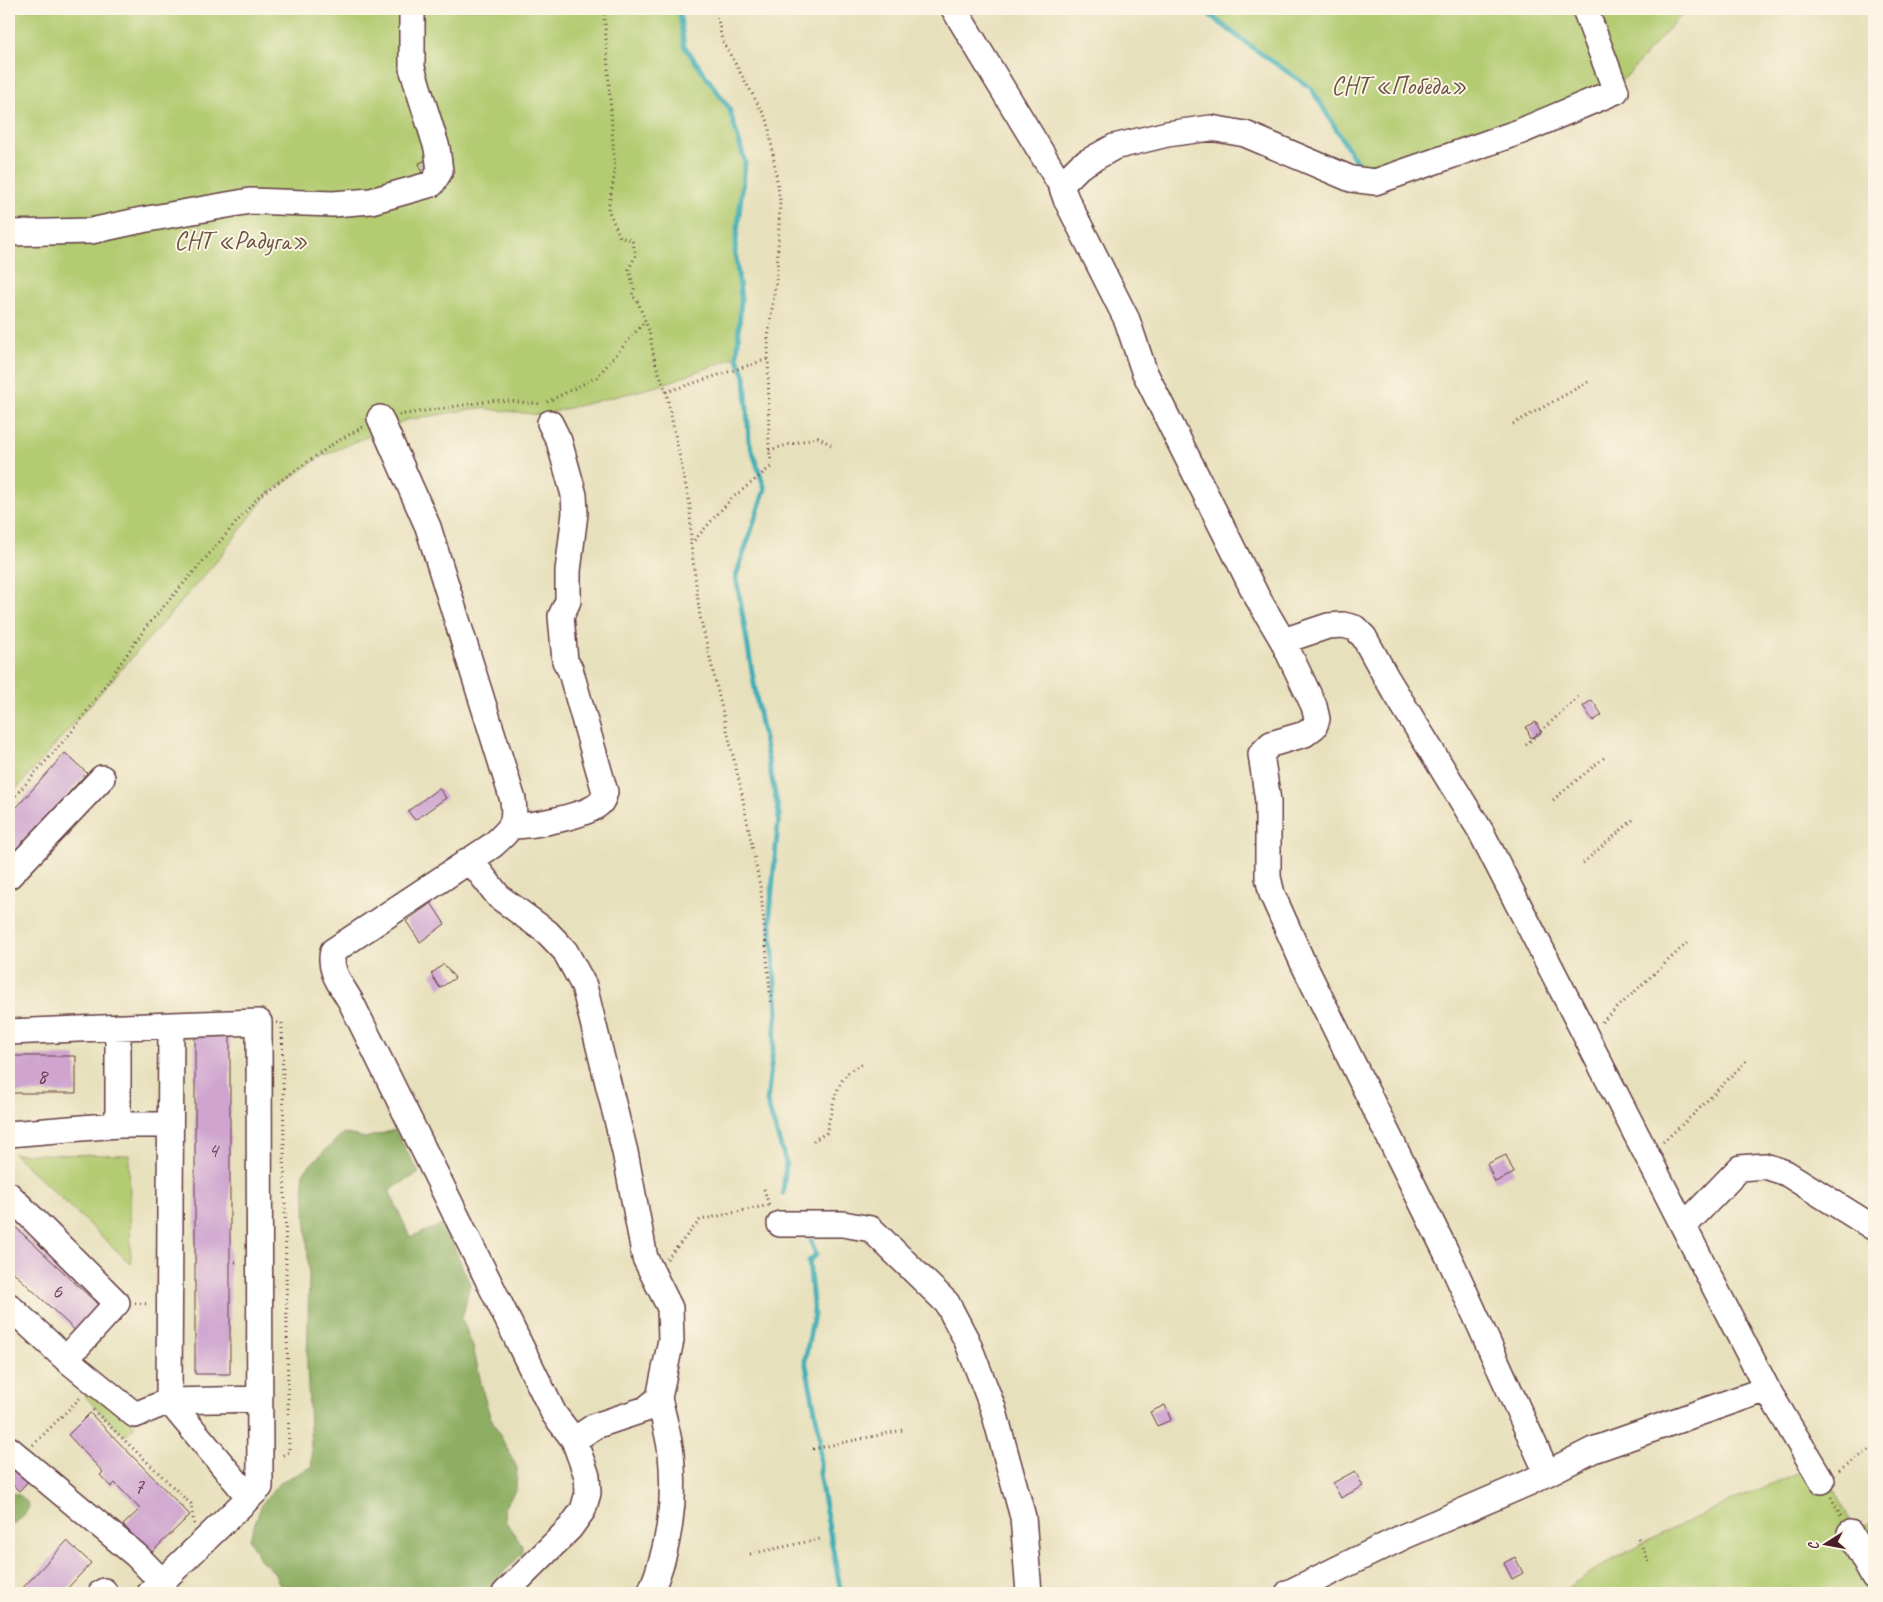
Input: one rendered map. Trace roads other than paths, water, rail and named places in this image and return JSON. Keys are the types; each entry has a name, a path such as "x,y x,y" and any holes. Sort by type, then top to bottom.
{"lane":[{"path":"9,233 90,232 142,220 250,201 333,204 371,201 432,184 440,171 437,148 412,68 412,9"},
{"path":"954,9 1061,185 1074,216 1126,320 1144,371 1257,597 1283,641 1314,706 1317,719 1314,727 1305,734 1271,744 1261,754 1268,801 1268,877 1272,894 1306,969 1454,1266 1547,1474"},
{"path":"1061,185 1080,166 1114,147 1167,134 1211,128 1246,134 1350,179 1375,182 1519,132 1616,91 1585,9"},
{"path":"380,418 428,527 513,800 515,816 513,826 493,845 333,952 331,959 333,972 356,1011 554,1414 574,1440 587,1476 588,1493 583,1510 570,1528 505,1593"},
{"path":"513,826 552,821 596,807 601,802 605,792 570,669 565,661 561,616 568,600 568,570 575,513 574,495 561,450 550,423"},
{"path":"1283,641 1328,626 1343,625 1354,628 1364,637 1386,677 1480,830 1767,1388 1822,1482"},
{"path":"9,876 102,778"},
{"path":"467,861 477,869 500,897 547,932 565,950 584,986 625,1152 645,1258 670,1308 671,1340 659,1398 671,1454 672,1510 662,1567 650,1593"},
{"path":"9,1032 259,1022 260,1487 156,1587 137,1556 14,1454"},
{"path":"171,1025 168,1304 169,1401 249,1497"},
{"path":"118,1027 118,1125"},
{"path":"9,1134 118,1125 170,1125"},
{"path":"1684,1226 1740,1168 1765,1166 1786,1173 1874,1228"},
{"path":"9,1195 117,1303 66,1359"},
{"path":"780,1224 842,1224 871,1229 947,1303 967,1341 993,1408 1023,1517 1029,1593"},
{"path":"9,1306 66,1359 88,1390 135,1415 169,1401 260,1398"},
{"path":"1288,1593 1405,1536 1547,1474 1593,1450 1767,1388"},
{"path":"574,1440 595,1426 646,1409 659,1398"},
{"path":"1850,1533 1874,1577"}],"waterway":[{"path":"679,9 684,46 729,108 745,162 735,250 741,299 737,357 745,376 749,441 765,489 736,576 760,719 779,814 770,913 777,1012 767,1102 786,1163 783,1193"},
{"path":"1202,9 1253,48 1311,88 1362,171"},
{"path":"811,1240 816,1255 809,1261 814,1314 805,1360 820,1436 820,1479 841,1593"}],"park label":[{"name":"СНТ «Победа»","path":"1399,85"},
{"name":"СНТ «Радуга»","path":"241,240"}]}
